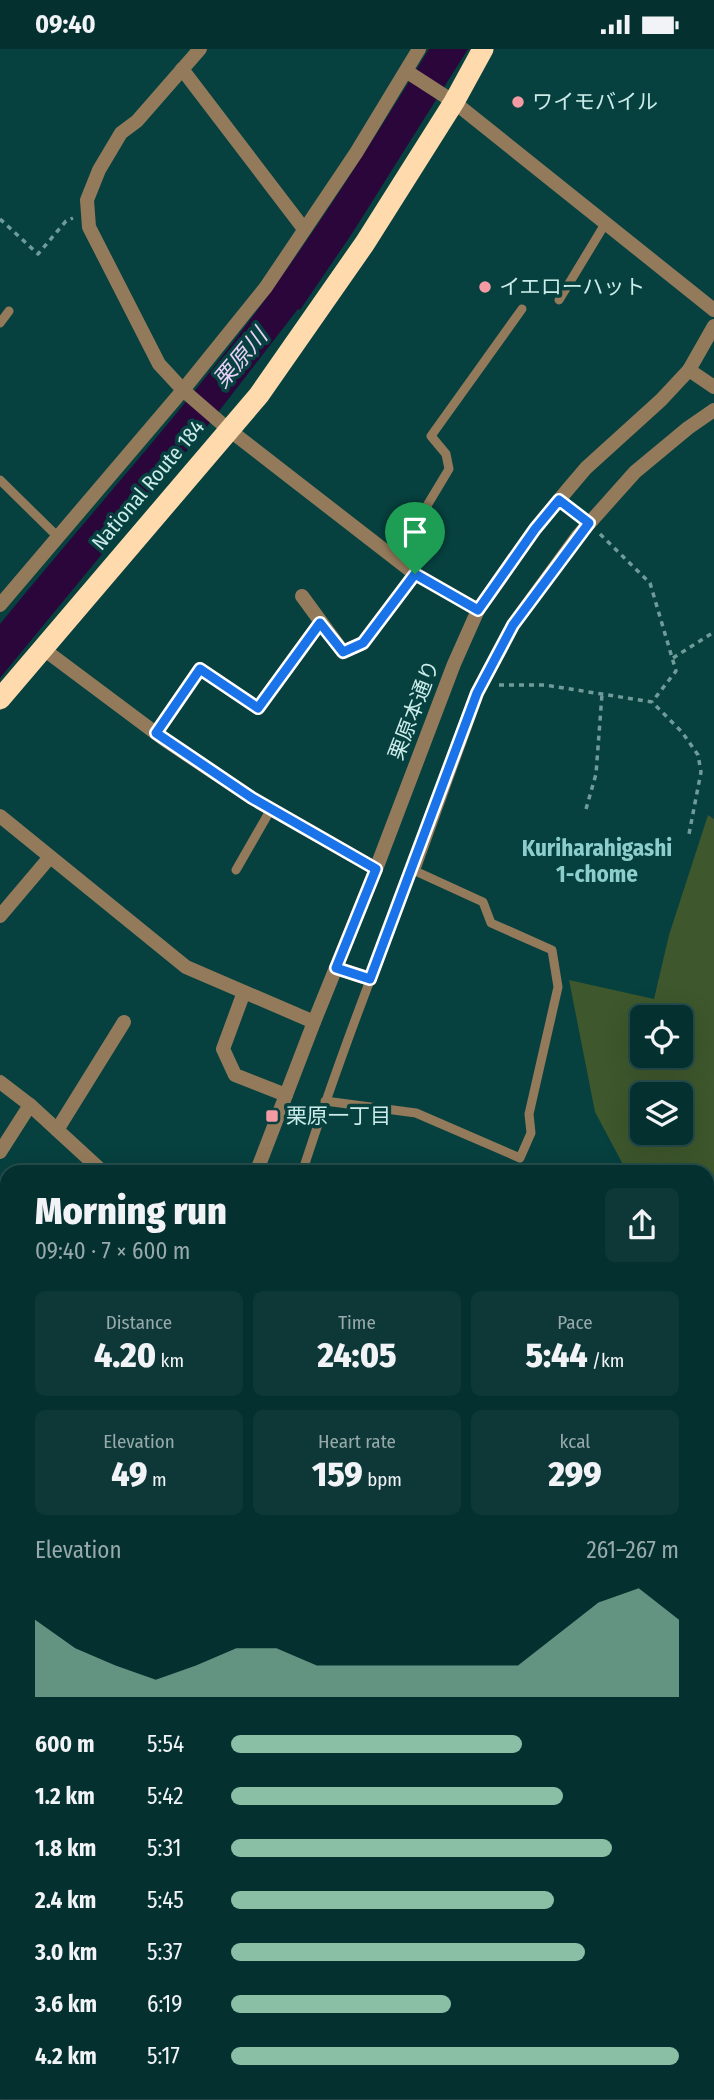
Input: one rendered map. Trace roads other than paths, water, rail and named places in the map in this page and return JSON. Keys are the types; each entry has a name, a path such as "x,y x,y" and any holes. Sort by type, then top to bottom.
{"highway":[{"name":"National Route 184","path":"0,699 222,423 259,395 365,243 447,98 483,49"}],"street":[{"path":"200,49 137,121 121,133 99,170 87,200 89,227 159,364 187,394 415,574 478,610"},
{"path":"0,605 187,394 266,288 409,73 419,49"},
{"path":"182,69 304,229"},
{"path":"409,73 447,98 714,310"},
{"name":"栗原本通り","path":"259,1165 454,664 478,610 535,529 586,468 661,400 689,370 714,326"},
{"path":"689,370 714,387"},
{"path":"413,870 482,685 513,625 589,523 635,472 714,410"},
{"path":"302,596 343,652 363,643 415,574"},
{"path":"156,733 200,669 258,708 320,623"},
{"path":"42,648 156,733 271,809 376,869"},
{"path":"0,816 186,967 314,1022"},
{"path":"0,916 50,857"},
{"path":"336,968 370,979"},
{"path":"244,992 223,1049 235,1075 286,1095"},
{"path":"57,1130 124,1022"},
{"path":"0,1082 30,1105 95,1165"},
{"path":"0,1152 30,1105"}],"lane":[{"path":"559,300 605,224"},
{"path":"395,559 449,469 446,453 431,436 522,309"},
{"path":"0,323 9,311"},
{"path":"0,480 58,537"},
{"path":"236,870 271,809"},
{"path":"305,1165 325,1101 413,870 483,902 491,923 552,950 558,988 529,1114 531,1133 520,1158 416,1113 325,1101"}],"water":[{"name":"栗原川","path":"429,49 468,49 353,232 300,310 298,309 209,424 0,678 0,624 250,320 343,186"}],"place":[{"name":"ワイモバイル","path":"518,102"},
{"name":"イエローハット","path":"485,287"},
{"name":"栗原一丁目","path":"272,1116"}],"district":[{"name":"Kuriharahigashi 1-chome","path":"597,861"}]}
